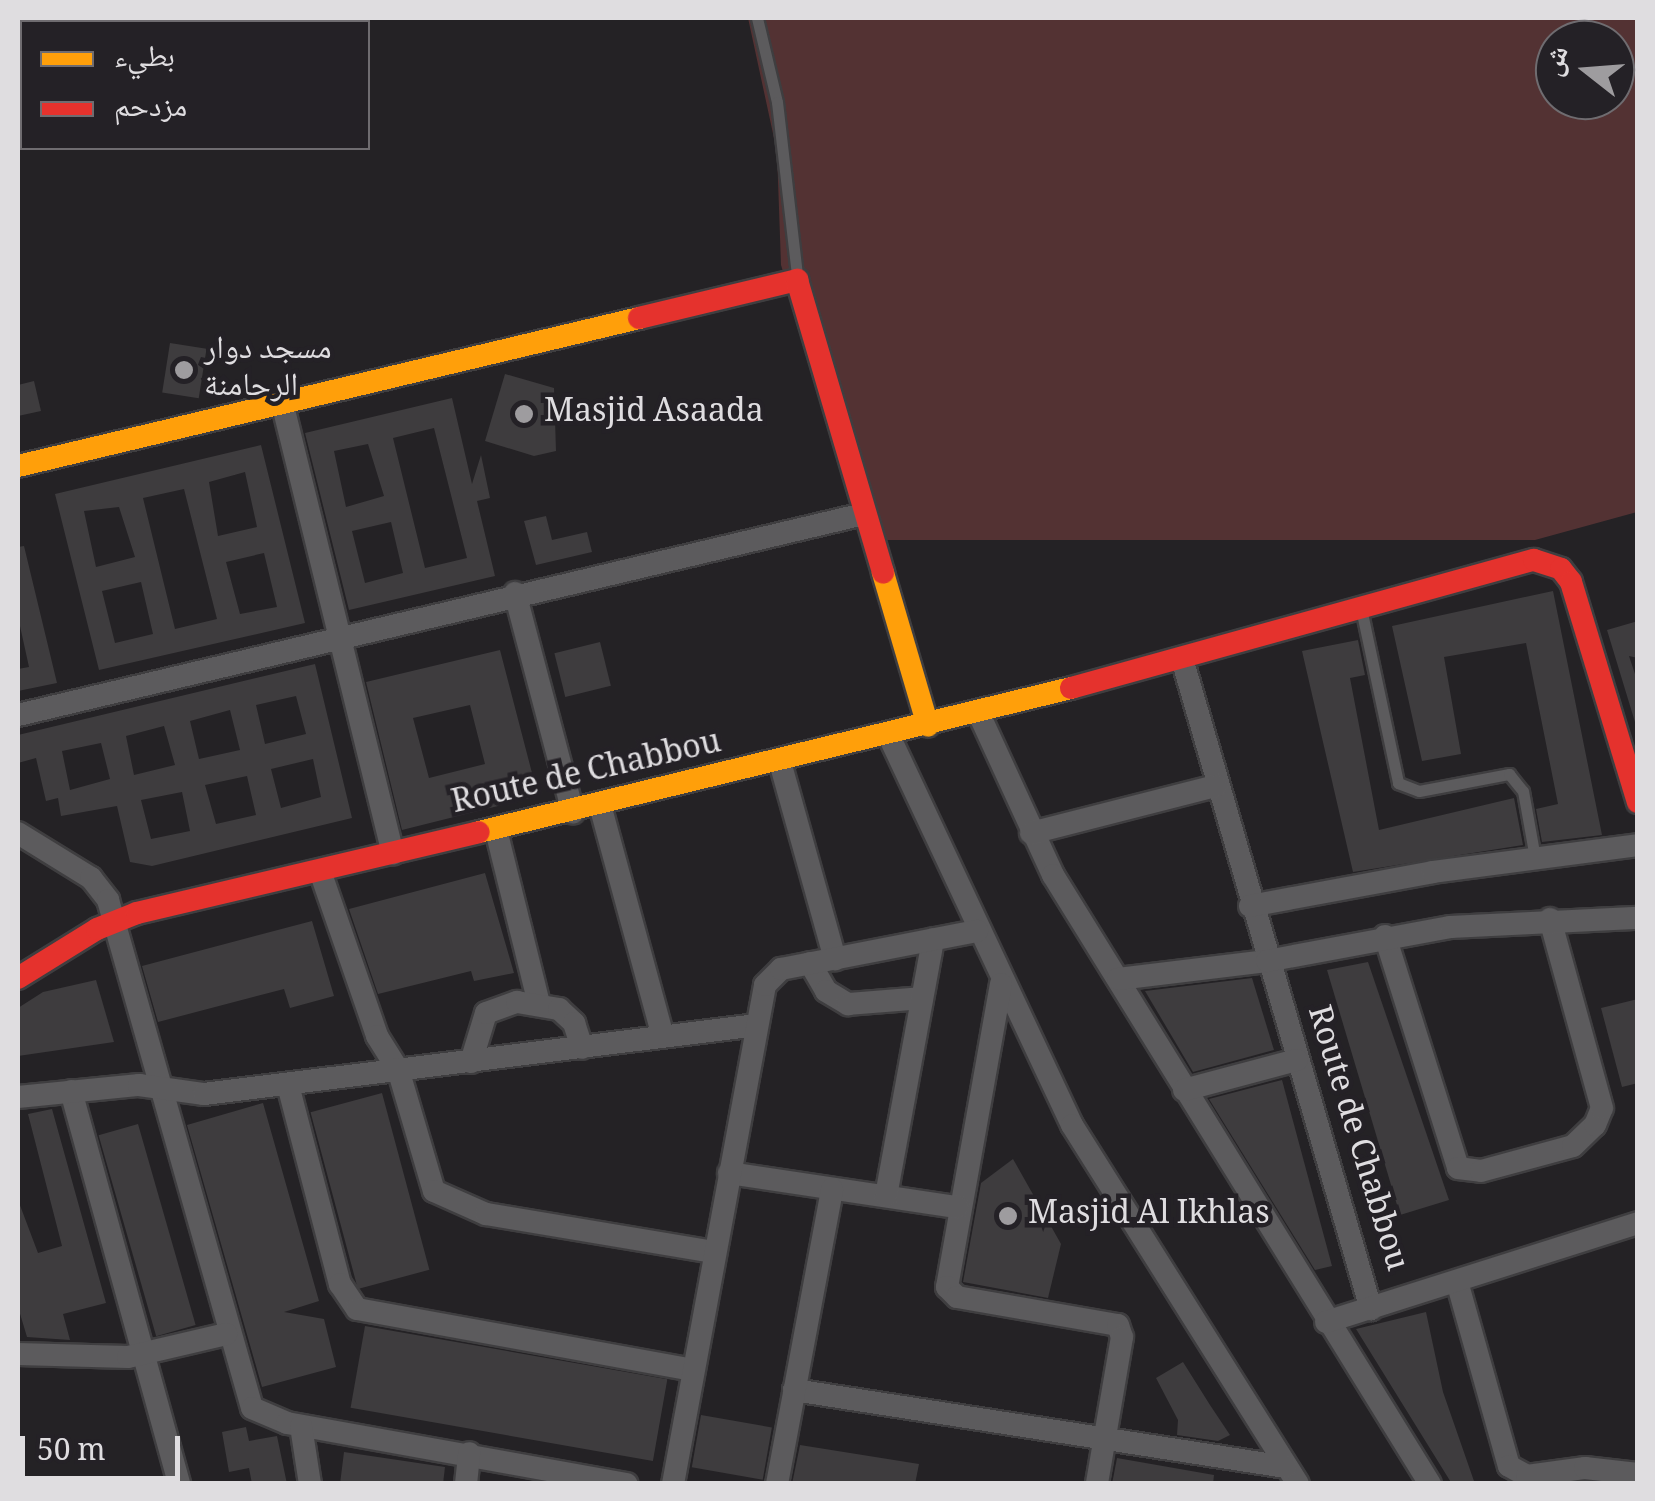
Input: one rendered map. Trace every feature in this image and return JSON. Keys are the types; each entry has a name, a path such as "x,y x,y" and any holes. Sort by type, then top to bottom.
{"street":[{"path":"18,466 797,280 928,726"},
{"path":"282,402 393,854"},
{"path":"18,715 516,593 864,514"},
{"name":"Route de Chabbou","path":"18,978 114,920 979,714 1184,662 1534,560 1561,570 1571,582 1638,802"},
{"path":"516,593 573,812"},
{"name":"Route de Chabbou","path":"1184,662 1250,906 1372,1309 1458,1285 1638,1223"},
{"path":"979,714 1031,833 1326,1322 1430,1484"},
{"path":"890,736 1001,984 1072,1125 1292,1475"},
{"path":"780,762 835,960"},
{"path":"1031,833 1216,786"},
{"path":"600,805 663,1037"},
{"path":"496,830 538,1000"},
{"path":"18,833 101,886 114,920 226,1334 252,1408 302,1426 627,1484"},
{"path":"1250,906 1535,858 1638,845"},
{"path":"320,871 377,1036 398,1069 429,1180 447,1200 486,1214 714,1252"},
{"path":"1118,979 1267,961 1385,936 1550,919 1638,918"},
{"path":"1385,936 1458,1168 1481,1171 1572,1146 1595,1125 1602,1108 1550,919"},
{"path":"673,1484 756,1025 771,976 810,963 977,931"},
{"path":"886,1196 933,939"},
{"path":"810,963 826,991 848,1004 922,998"},
{"path":"1001,984 957,1206 947,1282 952,1295 1118,1325 1122,1337 1097,1484"},
{"path":"470,1062 486,1013 538,1000 567,1015 582,1048"},
{"path":"18,1097 158,1087 204,1094 288,1086 756,1025"},
{"path":"1184,1090 1297,1060"},
{"path":"288,1086 340,1284 357,1309 692,1370"},
{"path":"71,1091 179,1484"},
{"path":"729,1173 957,1206"},
{"path":"778,1484 832,1190"},
{"path":"1458,1285 1510,1466 1527,1476 1585,1468 1638,1474"},
{"path":"1326,1322 1372,1309"},
{"path":"18,1354 82,1360 144,1354 226,1334"},
{"path":"794,1390 1104,1438 1292,1475"},
{"path":"302,1426 310,1484"},
{"path":"466,1484 468,1453"}],"lane":[{"path":"757,18 777,102 797,280"},
{"path":"1361,608 1398,784 1419,790 1509,774 1523,791 1535,858"}],"shaded area":[{"path":"748,18 1637,18 1637,512 1535,540 865,540 781,265 777,152"}],"building":[{"name":"مسجد دوار الرحامنة","path":"170,343 207,349 199,398 162,392"},
{"name":"Masjid Asaada","path":"505,374 554,388 556,451 534,456 485,441"},
{"path":"34,381 41,411 18,416 18,385"},
{"path":"452,398 472,484 481,455 490,498 477,501 495,576 349,610 305,433","holes":["434,428 467,558 425,568 393,438","368,444 384,496 346,507 334,451","391,522 403,573 365,583 352,531"]},
{"path":"261,445 305,623 99,670 55,494","holes":["245,472 257,527 218,536 209,482","184,489 217,619 175,629 143,498","119,507 135,557 96,567 84,511","264,553 277,607 240,614 226,562","141,582 153,634 115,643 102,591"]},
{"path":"546,516 552,540 587,532 592,552 536,565 524,521"},
{"path":"24,546 57,683 18,691 18,669 29,667 18,617 18,547"},
{"path":"1553,591 1602,835 1542,842 1536,809 1558,804 1526,643 1444,657 1461,754 1422,761 1392,626"},
{"path":"1638,621 1638,658 1629,656 1638,683 1638,732 1607,630"},
{"path":"1358,640 1365,675 1350,678 1379,830 1514,798 1523,845 1353,872 1302,651"},
{"path":"600,642 611,686 565,697 554,653"},
{"path":"500,650 538,796 402,830 366,682","holes":["470,705 485,764 429,778 413,718"]},
{"path":"315,664 352,818 152,866 130,862 117,806 61,816 58,798 46,801 36,758 18,763 18,735","holes":["296,696 306,734 265,744 256,705","230,710 240,750 199,759 190,721","164,726 175,765 134,775 126,736","101,743 110,779 70,790 62,751","313,759 321,797 281,808 271,769","247,776 256,815 216,824 205,785","182,792 190,831 151,839 141,800"]},
{"path":"485,873 514,973 474,981 471,971 378,994 349,909"},
{"path":"312,921 334,996 290,1008 284,989 158,1022 142,966"},
{"path":"1368,962 1449,1200 1400,1215 1327,970"},
{"path":"1252,978 1274,1050 1193,1072 1145,991"},
{"path":"96,980 114,1042 18,1056 18,1008 43,992"},
{"path":"1638,999 1638,1083 1622,1087 1601,1008"},
{"path":"1282,1080 1332,1266 1315,1270 1209,1099"},
{"path":"382,1093 429,1270 358,1289 311,1112"},
{"path":"263,1103 319,1301 284,1312 324,1319 336,1367 262,1387 187,1125"},
{"path":"52,1109 106,1303 63,1314 70,1340 27,1337 18,1307 18,1200 38,1253 62,1246 28,1114"},
{"path":"138,1124 196,1325 156,1336 99,1135"},
{"name":"Masjid Al Ikhlas","path":"1013,1159 1061,1244 1048,1298 963,1282 981,1183"},
{"path":"1426,1312 1443,1392 1475,1484 1452,1484 1356,1329"},
{"path":"365,1326 667,1379 653,1461 351,1408"},
{"path":"1183,1362 1230,1435 1218,1441 1177,1435 1178,1420 1156,1378"},
{"path":"701,1415 772,1428 763,1480 692,1467"},
{"path":"246,1427 249,1441 277,1436 287,1484 252,1484 249,1468 229,1472 222,1432"},
{"path":"800,1445 919,1464 915,1484 792,1484"},
{"path":"344,1452 445,1467 443,1484 340,1484"},
{"path":"1117,1458 1214,1475 1213,1484 1112,1484"}],"traffic: slow":[{"path":"18,466 639,318"},
{"path":"883,573 928,726"},
{"path":"479,832 1071,688"}],"traffic: jam":[{"path":"639,318 797,280 883,573"},
{"path":"1071,688 1534,560 1561,569 1571,582 1638,802"},
{"path":"18,978 97,929 137,913 479,832"}],"place":[{"name":"مسجد دوار الرحامنة","path":"184,370"},
{"name":"Masjid Asaada","path":"524,414"},
{"name":"Masjid Al Ikhlas","path":"1008,1216"}]}
